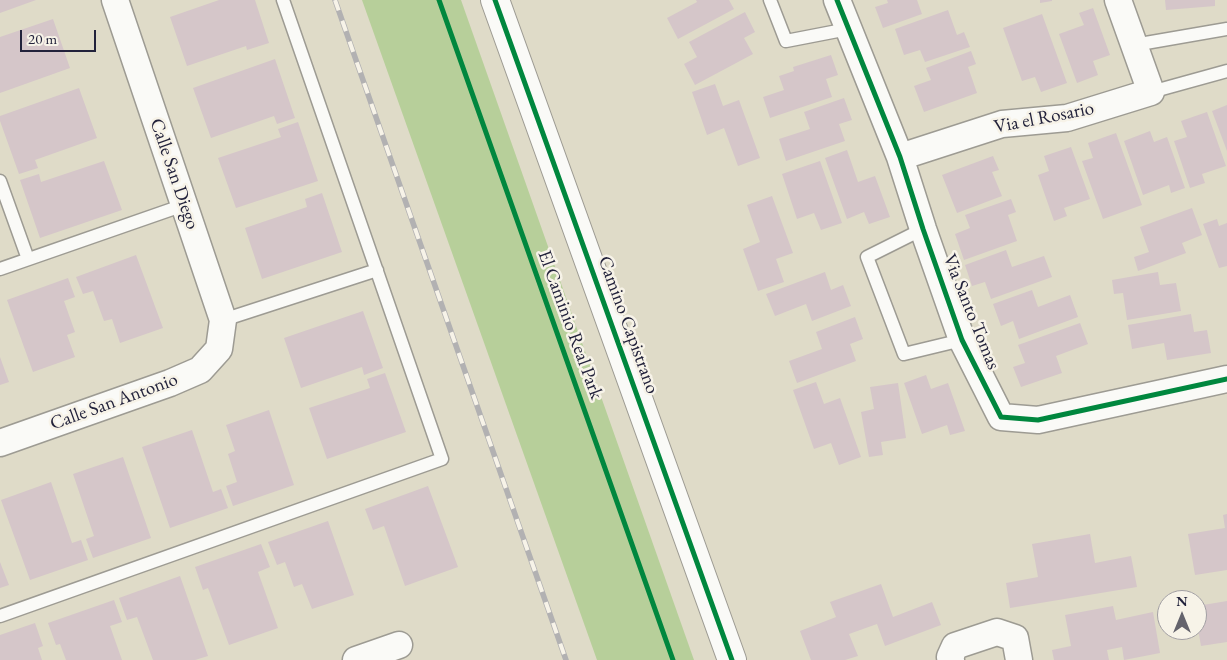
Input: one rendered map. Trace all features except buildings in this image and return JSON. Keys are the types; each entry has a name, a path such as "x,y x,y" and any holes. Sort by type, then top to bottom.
{"main road":[{"name":"Camino Capistrano","path":"495,0 732,660"}],"street":[{"name":"Calle San Diego","path":"115,0 223,320 219,349"},
{"name":"Via Santo Tomas","path":"837,0 900,157 962,340 1001,417 1038,420 1227,379"},
{"path":"1118,0 1151,92"},
{"name":"Via el Rosario","path":"900,157 1002,124 1067,118 1151,92"},
{"name":"Calle San Antonio","path":"0,443 170,383 200,370 219,349"},
{"path":"951,660 950,657 955,646 997,632 1015,638 1019,660"},
{"path":"356,660 399,644"}],"lane":[{"path":"0,616 442,460 283,0"},
{"path":"770,0 786,41 848,29"},
{"path":"1134,45 1227,29"},
{"path":"1151,92 1227,71"},
{"path":"0,181 28,259"},
{"path":"0,269 184,205"},
{"path":"923,229 867,257 904,354 962,340"},
{"path":"223,320 376,270"}],"green space":[{"path":"362,0 461,0 694,660 597,660"}],"railway":[{"path":"335,0 566,660"}],"cycle path":[{"name":"El Caminio Real Park","path":"439,0 673,660"},
{"path":"495,0 732,660"},
{"path":"837,0 900,157 962,340 1001,417 1038,420 1227,379"}]}
